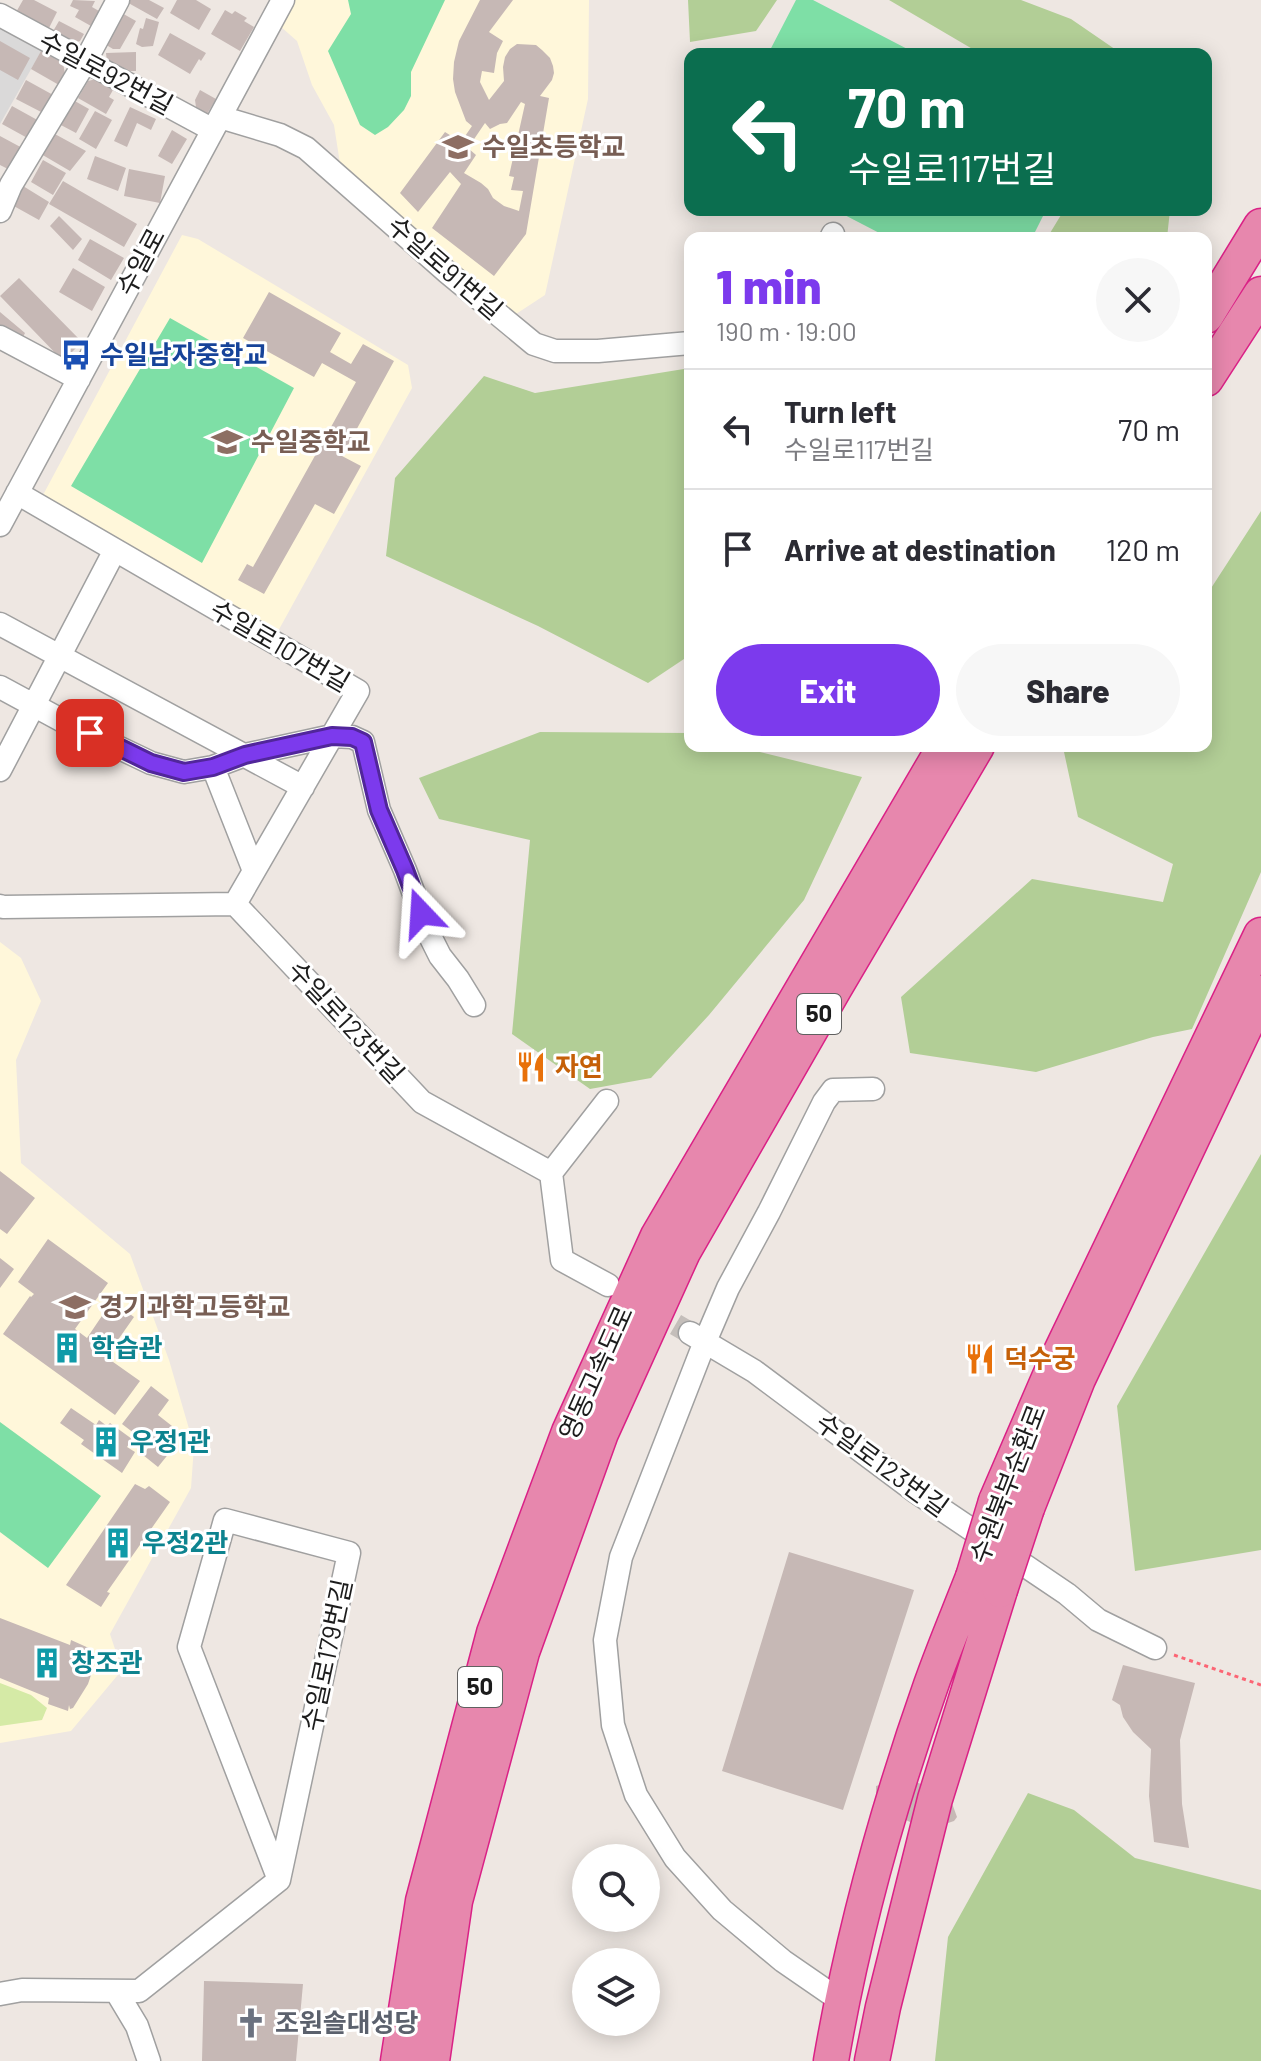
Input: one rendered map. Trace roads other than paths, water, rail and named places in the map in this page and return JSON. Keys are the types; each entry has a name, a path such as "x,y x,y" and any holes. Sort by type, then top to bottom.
{"highway":[{"path":"1212,306 1261,226"},
{"path":"1212,370 1261,294"},
{"name":"영동고속도로","path":"398,2061 423,1901 494,1633 569,1432 658,1236 941,752"},
{"name":"영동고속도로","path":"432,2061 455,1901 522,1652 601,1433 683,1252 973,752"},
{"name":"수원북부순환로","path":"872,2061 986,1583 1055,1364 1261,935"},
{"name":"수원북부순환로","path":"1011,1504 1078,1379 1261,993"},
{"name":"수원북부순환로","path":"831,2061 841,2001 876,1857 932,1683 986,1583"}],"street":[{"path":"0,211 6,182 85,62 118,0"},
{"name":"수일로","path":"0,525 283,0"},
{"name":"수일로92번길","path":"0,15 85,62 216,124"},
{"name":"수일로91번길","path":"216,124 280,135 306,148 534,344 555,351 598,351 684,344"},
{"path":"0,337 79,379"},
{"name":"수일로107번길","path":"17,493 358,691 235,904"},
{"path":"0,770 115,550"},
{"path":"0,624 303,787"},
{"path":"0,687 151,763 184,772 332,736 352,737 363,742 379,810 429,934 440,956 474,1005"},
{"path":"213,767 254,871"},
{"path":"0,906 235,904"},
{"name":"수일로123번길","path":"235,904 422,1102 551,1173"},
{"path":"841,2001 783,1961 722,1910 675,1858 636,1795 613,1725 605,1640 621,1557 697,1338 769,1212 824,1102 833,1090 873,1089"},
{"path":"607,1101 551,1173 562,1260 608,1285"},
{"name":"수일로123번길","path":"697,1338 754,1371 916,1492 1067,1594 1098,1620 1155,1648"},
{"name":"수일로179번길","path":"225,1520 349,1553 279,1880 189,1647 225,1520"},
{"path":"0,1994 22,1990 139,1991 279,1880"},
{"path":"116,1991 137,2026 149,2061"}],"tunnel":[{"path":"647,1308 690,1333"}],"place":[{"name":"수일초등학교","path":"458,147"},
{"name":"수일남자중학교","path":"76,355"},
{"name":"수일중학교","path":"227,442"},
{"name":"자연","path":"531,1067"},
{"name":"경기과학고등학교","path":"75,1307"},
{"name":"학습관","path":"67,1348"},
{"name":"덕수궁","path":"980,1359"},
{"name":"우정1관","path":"106,1442"},
{"name":"우정2관","path":"118,1543"},
{"name":"창조관","path":"47,1663"},
{"name":"조원솔대성당","path":"251,2023"}]}
